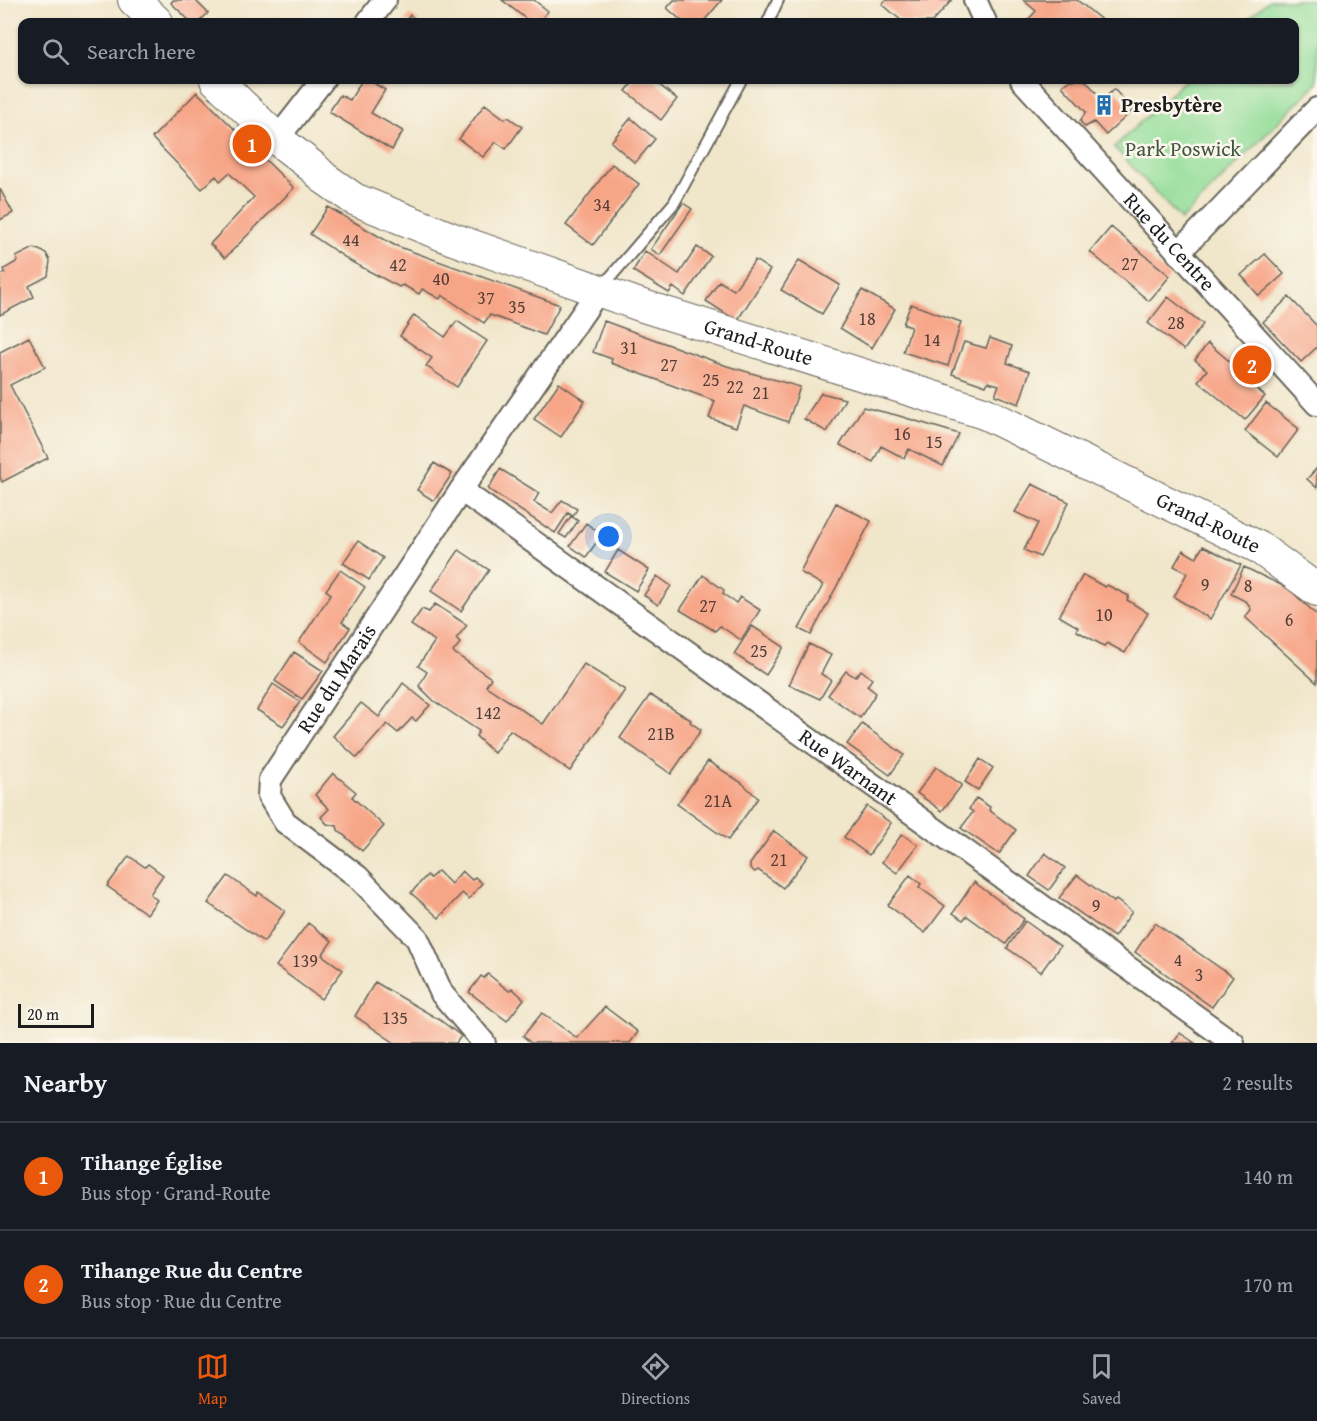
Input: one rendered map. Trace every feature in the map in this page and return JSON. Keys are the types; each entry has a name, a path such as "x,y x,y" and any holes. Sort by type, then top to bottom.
{"street":[{"path":"134,0 153,18"},
{"path":"371,18 385,0"},
{"path":"975,0 984,18"},
{"name":"Grand-Route","path":"220,84 277,139 324,178 354,199 453,239 651,308 984,413 1258,548 1317,590"},
{"path":"277,139 320,84"},
{"name":"Rue du Centre","path":"1026,84 1317,404"},
{"path":"1178,254 1317,109"},
{"name":"Rue du Marais","path":"484,1043 442,994 417,938 358,877 285,822 269,796 270,780 461,490 599,290"},
{"name":"Rue Warnant","path":"461,490 1233,1043"}],"lane":[{"path":"770,18 778,0"},
{"path":"599,290 674,203 739,84"}],"green space":[{"name":"Park Poswick","path":"1269,0 1317,0 1317,83 1181,220 1114,147 1181,84 1299,84 1299,18 1249,18"}],"building":[{"path":"173,0 195,0 208,13 203,18 187,18 171,3"},
{"path":"502,0 534,0 548,11 542,18 525,18"},
{"path":"674,0 722,0 706,18 678,18 667,8"},
{"path":"886,0 952,0 936,18 898,18 882,4"},
{"path":"1023,0 1077,0 1099,18 1030,18 1036,11"},
{"path":"360,84 375,84 385,90 371,113 403,131 392,150 329,112 340,95 350,100"},
{"path":"632,84 658,84 677,99 661,120 626,91"},
{"name":"Presbytère","path":"1089,84 1103,100 1114,89 1133,110 1106,135 1094,122 1085,127 1080,121 1086,112 1062,86"},
{"path":"197,92 294,188 225,258 210,244 254,197 229,173 220,181 216,176 202,189 152,138"},
{"path":"485,104 505,119 508,117 522,127 506,149 496,142 483,157 459,139"},
{"path":"631,118 655,139 635,163 611,142"},
{"path":"612,164 639,184 593,245 566,225"},
{"path":"0,189 13,213 0,220"},
{"path":"683,203 692,209 660,255 651,249"},
{"path":"328,207 394,245 560,305 544,335 490,315 484,323 442,295 440,299 422,289 419,294 403,285 399,287 352,262 310,234"},
{"path":"1111,227 1170,276 1149,301 1090,252"},
{"path":"697,247 711,256 685,296 673,287 669,293 633,271 645,251 679,274"},
{"path":"34,248 46,253 50,261 48,276 29,286 34,297 0,315 0,275 5,273 4,269 18,261 16,257"},
{"path":"1265,254 1284,274 1259,296 1241,275"},
{"path":"755,260 770,270 737,321 706,301 719,281 734,290"},
{"path":"799,260 840,285 822,314 781,290"},
{"path":"862,290 895,309 872,348 840,328"},
{"path":"1168,297 1203,324 1184,350 1148,323"},
{"path":"1289,297 1317,326 1317,347 1301,362 1263,322"},
{"path":"911,304 961,322 948,366 903,352 911,327 903,324"},
{"path":"414,315 445,337 457,321 487,341 457,387 426,366 432,358 400,336"},
{"path":"604,321 727,366 800,387 788,422 744,406 736,427 709,418 715,401 611,363 612,359 593,352"},
{"path":"29,337 45,367 10,385 48,458 2,482 0,477 0,352"},
{"path":"990,338 1012,346 1007,363 1030,371 1019,404 995,395 999,385 988,382 986,386 952,374 964,342 986,348"},
{"path":"1208,343 1242,372 1239,374 1265,396 1245,420 1198,381 1207,370 1195,360"},
{"path":"559,383 585,401 561,437 534,419"},
{"path":"821,393 845,399 827,432 804,419"},
{"path":"1266,403 1299,429 1278,457 1245,431"},
{"path":"863,407 959,434 943,466 909,449 904,458 881,446 873,462 840,445"},
{"path":"434,463 452,474 434,501 417,490"},
{"path":"1317,468 1317,488 1307,479"},
{"path":"500,469 539,493 534,502 552,513 562,500 577,509 573,516 568,513 555,533 488,489"},
{"path":"1032,484 1069,502 1040,557 1024,550 1038,523 1015,512"},
{"path":"836,503 871,521 811,635 799,629 823,585 800,572"},
{"path":"571,516 578,521 566,538 559,534"},
{"path":"586,523 602,535 586,557 570,546"},
{"path":"358,541 383,558 369,580 343,563"},
{"path":"1203,546 1241,565 1210,619 1174,597 1187,573 1174,566 1183,550 1196,558"},
{"path":"459,550 489,570 461,611 431,591"},
{"path":"618,550 649,570 636,591 605,572"},
{"path":"1244,567 1289,589 1317,615 1317,683 1245,617 1251,610 1247,602 1231,594"},
{"path":"340,570 365,587 342,622 350,628 327,662 299,642 331,594 326,590"},
{"path":"703,575 724,590 723,594 736,603 740,597 760,610 741,640 720,626 715,631 680,610"},
{"path":"1083,575 1129,596 1127,600 1148,613 1125,653 1107,643 1104,646 1077,631 1078,627 1059,616"},
{"path":"657,576 671,586 658,605 644,595"},
{"path":"435,604 467,625 456,639 460,643 453,652 491,678 486,686 543,724 584,664 625,690 570,771 510,730 494,753 476,736 479,731 434,701 419,686 427,672 418,666 435,641 411,625 422,609 429,612"},
{"path":"752,626 784,647 766,675 734,654"},
{"path":"809,644 831,655 821,674 831,680 820,699 789,685"},
{"path":"294,652 323,671 302,699 275,681"},
{"path":"861,670 872,679 867,686 876,693 860,718 828,695 846,671 855,677"},
{"path":"403,683 430,705 416,721 412,718 398,733 387,724 357,758 333,736 361,703 379,717"},
{"path":"273,684 300,702 283,726 257,710"},
{"path":"650,695 691,720 690,722 701,730 671,774 620,738"},
{"path":"862,724 904,755 890,775 847,744"},
{"path":"980,759 993,768 978,790 965,782"},
{"path":"708,761 742,783 758,798 728,840 677,804"},
{"path":"936,767 962,785 942,811 917,793"},
{"path":"333,773 356,792 352,797 384,826 362,851 338,830 337,826 327,824 321,817 329,809 315,795"},
{"path":"976,798 1016,830 999,854 961,828 973,812 969,809"},
{"path":"867,806 891,823 869,855 844,837"},
{"path":"774,831 808,856 783,888 758,870 755,872 750,868 750,864"},
{"path":"902,834 918,845 897,873 882,862"},
{"path":"1045,853 1065,868 1049,890 1029,876"},
{"path":"129,856 145,867 148,864 163,875 150,894 157,900 147,914 107,886"},
{"path":"438,871 451,884 462,871 472,880 475,877 482,883 469,899 462,893 439,918 411,893 427,875 430,878"},
{"path":"910,875 921,884 919,887 945,906 925,933 888,905"},
{"path":"1077,875 1132,912 1114,937 1059,898"},
{"path":"228,876 257,896 258,892 285,911 264,942 208,903"},
{"path":"974,882 1024,919 1006,944 967,916 963,920 953,913"},
{"path":"1025,921 1060,946 1041,972 1007,948"},
{"path":"308,923 332,941 322,955 343,970 321,999 276,966"},
{"path":"1155,923 1233,977 1212,1007 1135,952"},
{"path":"488,974 509,991 512,988 524,999 507,1021 469,992 481,976 484,978"},
{"path":"375,982 440,1020 461,1036 456,1043 395,1043 355,1016"},
{"path":"605,1007 638,1032 630,1043 531,1043 523,1036 542,1013 577,1038"},
{"path":"1180,1033 1195,1043 1172,1043"}],"place":[{"name":"Presbytère","path":"1104,105"},
{"name":"Tihange Église","path":"252,144"},
{"name":"Tihange Rue du Centre","path":"1252,365"}]}
